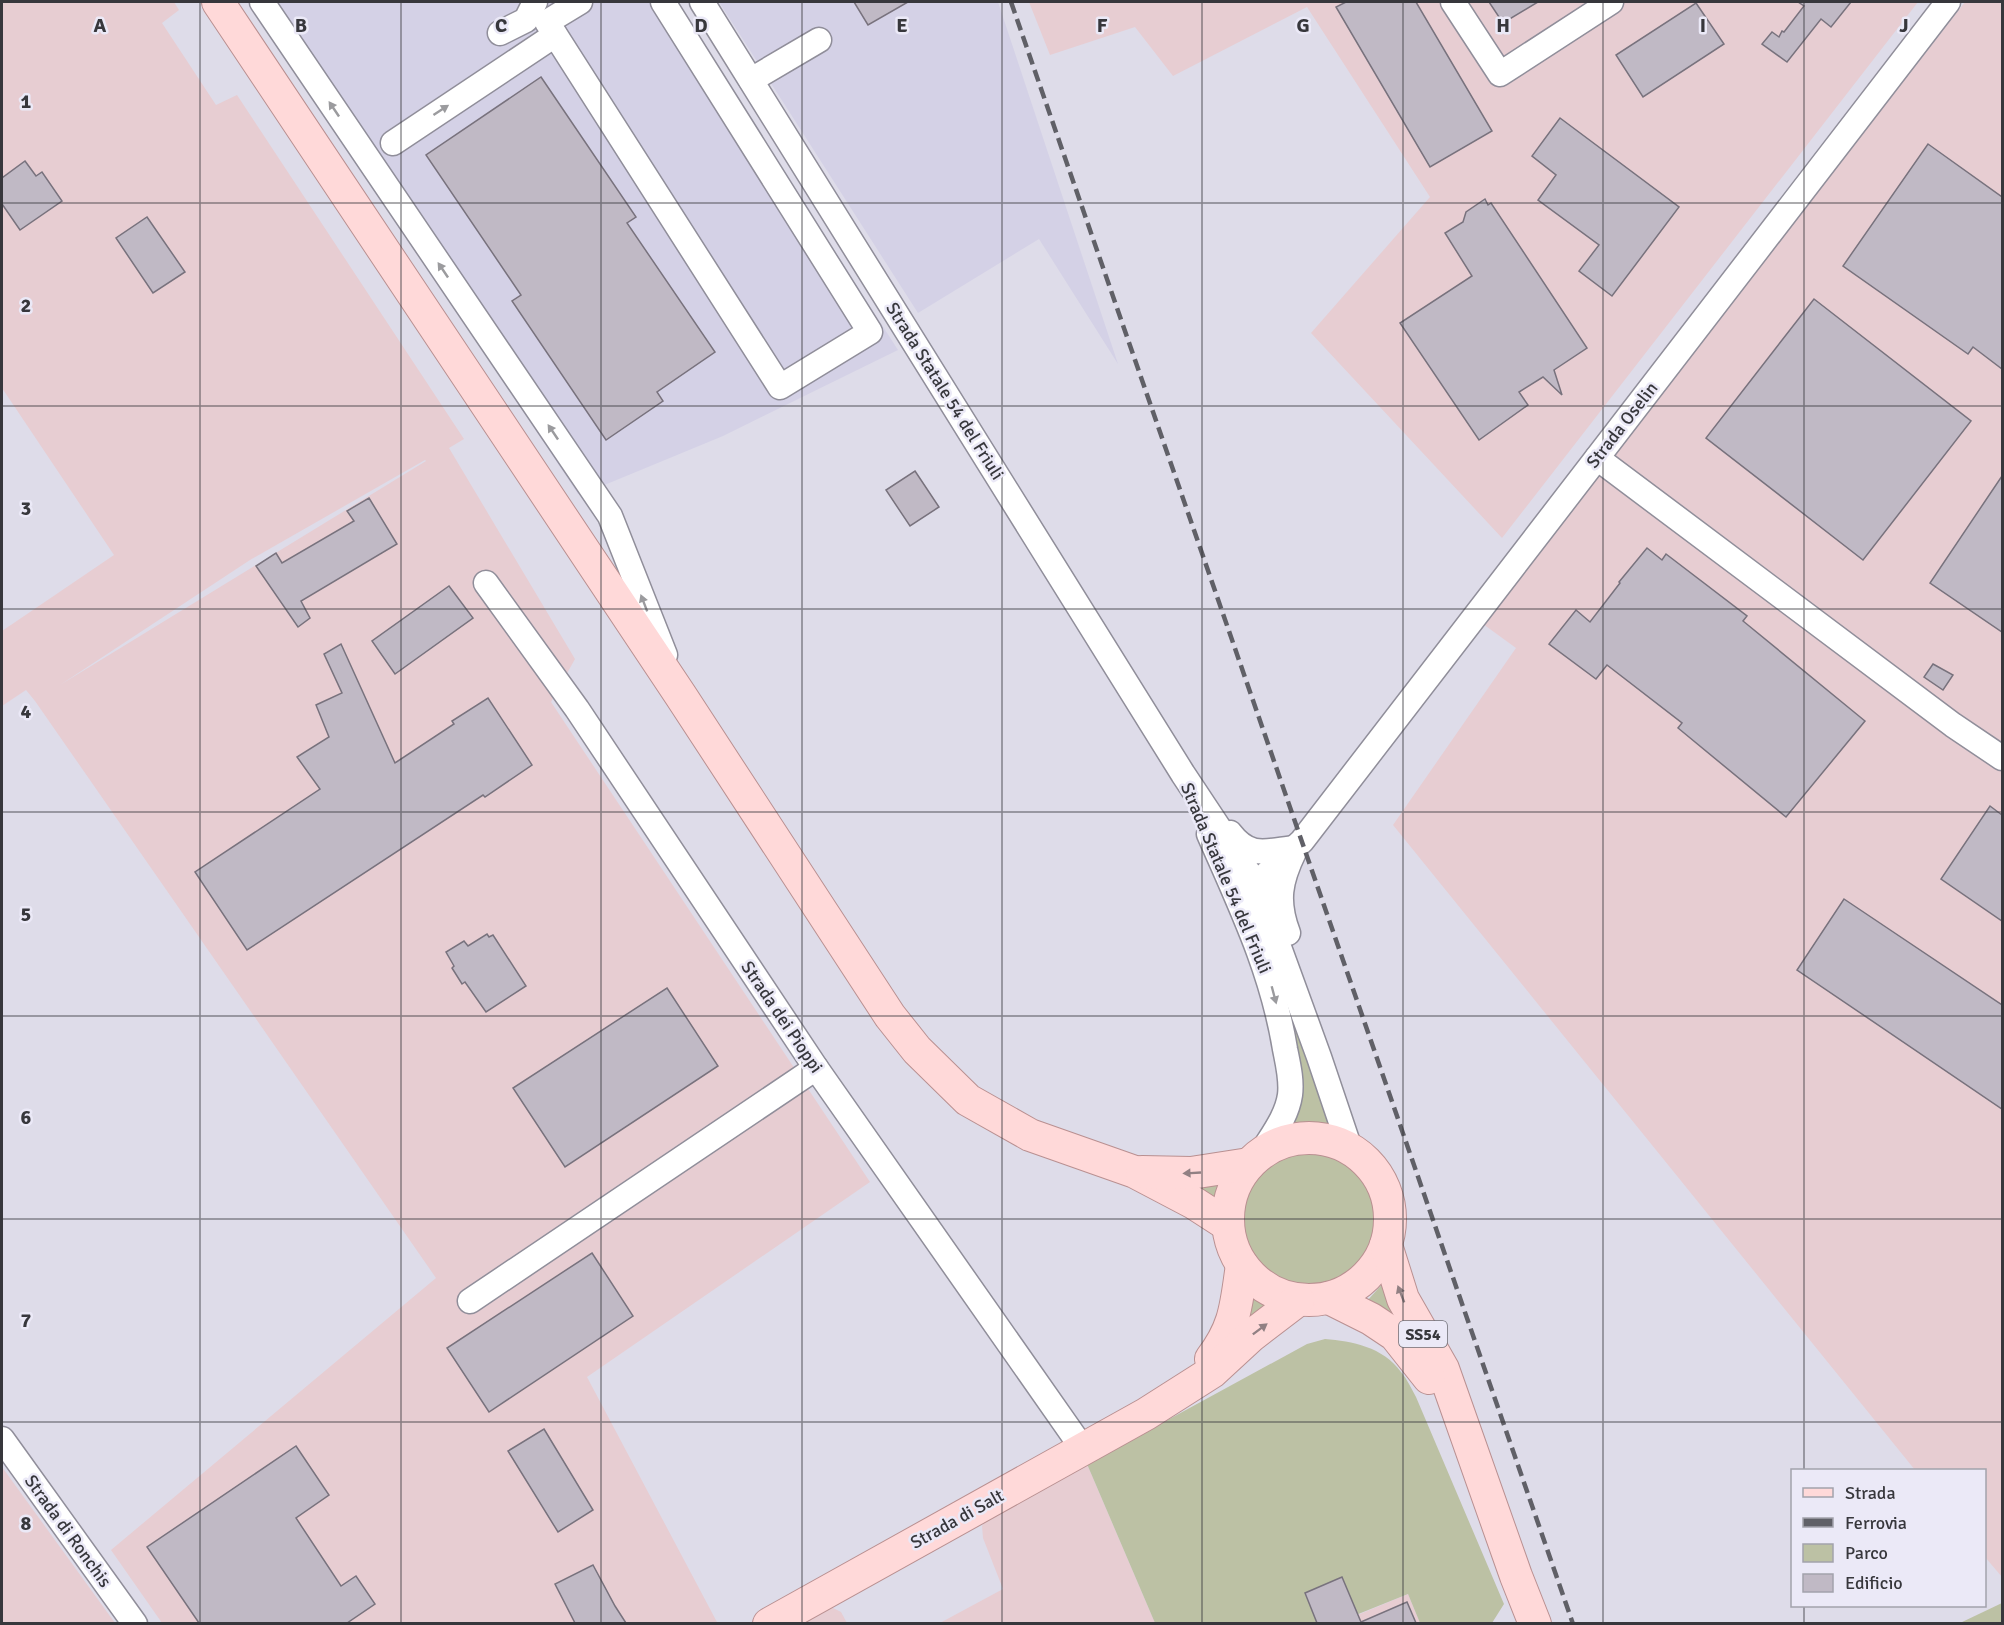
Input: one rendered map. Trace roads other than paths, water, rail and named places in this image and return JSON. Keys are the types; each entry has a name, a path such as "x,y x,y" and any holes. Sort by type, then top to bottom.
{"main road":[{"path":"218,2 681,696 890,1016 917,1050 968,1100 1003,1121 1030,1135 1135,1172 1194,1203 1228,1225"},
{"name":"Strada Statale 54 del Friuli","path":"1309,1138 1337,1143 1350,1149 1363,1158 1375,1171 1384,1187 1390,1210 1390,1229 1386,1245 1376,1265 1362,1281 1344,1293 1329,1298 1298,1300 1269,1290 1255,1281 1242,1265 1230,1241 1228,1225 1230,1197 1236,1182 1255,1158 1285,1141 1309,1138"},
{"path":"1135,1172 1191,1173 1255,1158"},
{"name":"Strada Statale 54 del Friuli","path":"1386,1245 1403,1299 1443,1369 1516,1576 1535,1623"},
{"path":"1146,1414 1210,1360 1224,1341 1232,1325 1242,1265"},
{"name":"Strada Statale 54 del Friuli","path":"1329,1298 1371,1319 1395,1335 1416,1359 1461,1423"},
{"path":"1146,1414 1212,1372 1251,1336 1298,1300"},
{"name":"Strada di Salt","path":"768,1623 1146,1414"}],"street":[{"path":"262,2 610,516 681,696"},
{"path":"500,33 526,20 580,2"},
{"path":"543,15 780,387 870,332 663,2"},
{"path":"1453,2 1500,74 1611,2"},
{"name":"Strada Oselin","path":"1295,849 1948,2"},
{"name":"Strada Statale 54 del Friuli","path":"707,3 728,44 1183,774 1256,884 1350,1149"},
{"path":"393,143 543,15"},
{"path":"751,80 819,40"},
{"path":"1597,458 1953,726 2002,758"},
{"name":"Strada dei Pioppi","path":"486,583 577,709 816,1068 1083,1449"},
{"name":"Strada Statale 54 del Friuli","path":"1183,774 1239,845 1248,850 1262,852 1295,849"},
{"name":"Strada Statale 54 del Friuli","path":"1183,774 1255,939 1275,997 1289,1071 1290,1093 1283,1118 1255,1158"},
{"name":"Strada Statale 54 del Friuli","path":"1256,884 1272,867 1295,849"},
{"name":"Strada Statale 54 del Friuli","path":"1295,849 1283,874 1280,890 1281,909 1286,929 1331,1044 1332,1098"},
{"path":"1255,939 1250,902 1251,892 1256,884"},
{"path":"470,1301 816,1068"},
{"name":"Strada di Ronchis","path":"2,1439 135,1623"}],"railway":[{"path":"1011,2 1573,1624"}]}
